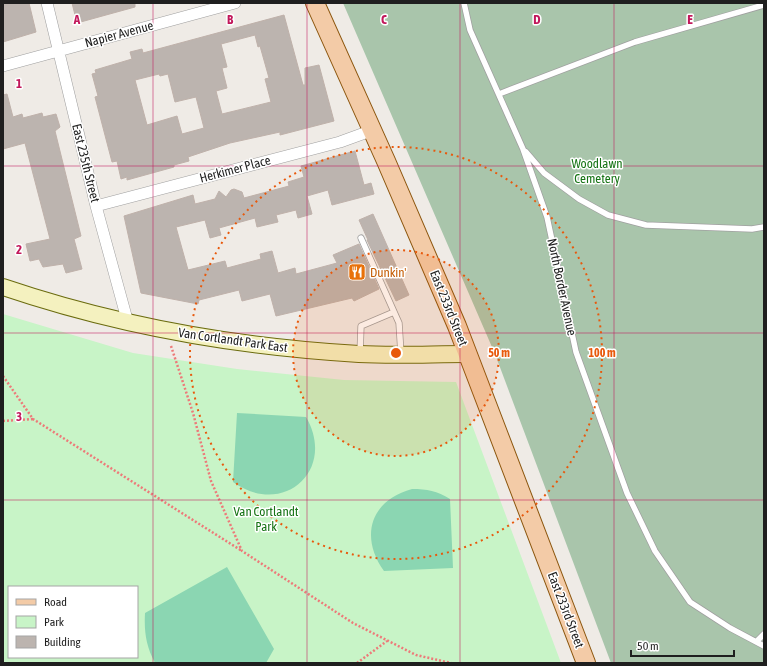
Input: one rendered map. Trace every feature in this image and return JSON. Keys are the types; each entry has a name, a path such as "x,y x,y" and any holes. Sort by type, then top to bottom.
{"main road":[{"name":"East 233rd Street","path":"315,3 373,130 433,268 468,354 586,663"}],"street":[{"name":"East 235th Street","path":"47,3 96,206 128,323"},
{"name":"Napier Avenue","path":"3,66 235,3"},
{"name":"Herkimer Place","path":"96,206 340,142 373,130"},
{"name":"Van Cortlandt Park East","path":"3,287 74,309 128,323 258,345 360,354 468,354"}],"lane":[{"name":"North Border Avenue","path":"464,3 470,30 523,149 547,217 576,352 627,493 655,552 690,602 730,628 764,646"},
{"path":"499,94 636,42 764,5"},
{"path":"523,149 544,173 579,199 608,215 646,225 752,229 764,227"},
{"path":"361,238 398,323 401,355"},
{"path":"360,354 361,326 394,312"},
{"path":"757,642 764,634"}],"path":[{"path":"167,330 193,413 211,481 242,551"},
{"path":"3,376 33,419 353,623 416,655 451,663"},
{"path":"3,421 33,419"},
{"path":"357,663 387,641"}],"green space":[{"name":"Woodlawn Cemetery","path":"343,3 764,3 764,663 611,663 495,354"},
{"name":"Van Cortlandt Park","path":"3,314 133,353 237,369 344,380 456,382 561,663 3,663"},
{"path":"237,413 306,417 314,436 315,455 310,470 300,483 286,491 270,494 252,492 233,482"},
{"path":"412,489 432,491 450,499 453,568 384,571 376,558 372,545 371,533 373,521 387,502 398,494"},
{"path":"227,567 274,649 266,663 155,663 146,639 145,613"}],"building":[{"path":"3,3 29,3 36,32 3,42"},
{"path":"72,3 135,3 135,7 77,23"},
{"path":"284,15 303,85 305,85 305,68 319,65 334,121 280,135 280,132 230,143 188,157 189,161 174,165 174,167 127,180 127,177 121,179 117,161 112,162 95,97 98,96 92,74 96,73 95,70 132,59 130,52 142,49 143,53","holes":["255,35 258,47 260,46 269,78 265,79 271,102 222,114 216,91 227,88 222,68 227,67 221,44","159,74 160,76 168,74 175,102 196,97 204,128 182,134 177,116 147,125 135,80"]},
{"path":"7,94 13,117 22,114 23,118 42,113 43,117 56,114 60,127 55,131 81,236 74,239 82,269 66,273 63,264 43,267 39,259 30,261 26,244 50,239 25,143 3,149 3,95"},
{"path":"355,151 364,185 371,183 374,194 332,205 328,190 307,196 312,214 298,218 296,210 276,215 278,222 257,227 255,218 219,228 221,235 210,238 205,220 176,227 188,270 225,261 227,268 261,259 260,254 272,251 278,273 295,268 296,274 337,263 333,255 359,244 379,289 354,301 352,298 276,316 270,294 242,301 239,290 199,300 198,304 141,293 124,216 193,195 195,204 215,199 219,191 226,197 231,190 234,189 242,192 244,198 289,186 288,182 304,177 301,166"},
{"path":"373,214 409,295 396,301 359,220"}],"place":[{"name":"Dunkin'","path":"357,272"}]}
